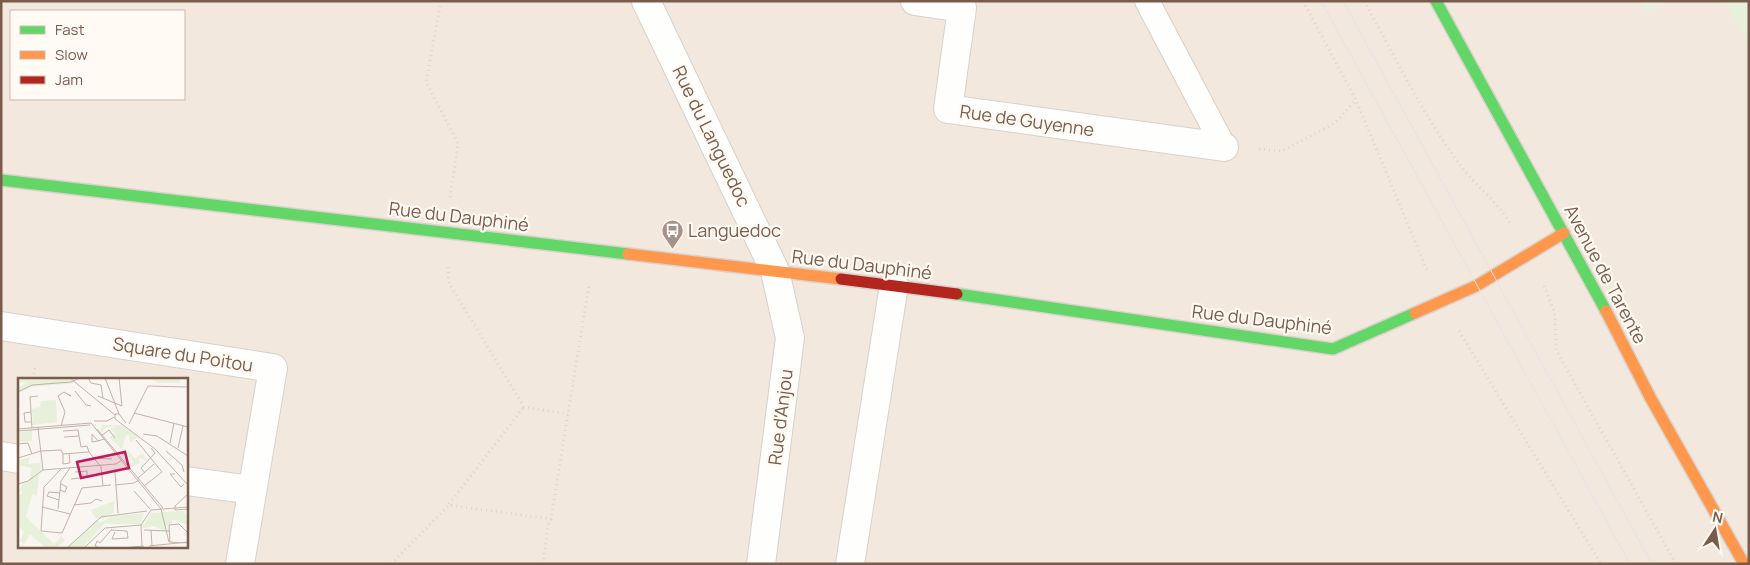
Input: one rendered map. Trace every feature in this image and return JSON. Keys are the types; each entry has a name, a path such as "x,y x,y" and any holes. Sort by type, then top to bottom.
{"street":[{"name":"Rue du Languedoc","path":"646,1 775,271"},
{"name":"Rue de Guyenne","path":"915,1 962,8 948,109 1224,146"},
{"name":"Avenue de Tarente","path":"1436,1 1564,233 1650,397 1744,564"},
{"name":"Rue du Dauphiné","path":"1,180 894,285 1333,348 1493,277 1564,233"},
{"name":"Rue d'Anjou","path":"761,564 790,338 775,271"},
{"path":"850,564 894,285"},
{"name":"Square du Poitou","path":"1,326 273,368 240,564"},
{"path":"1,456 18,459"},
{"path":"188,481 252,490"}],"lane":[{"path":"1147,1 1224,146"}],"path":[{"path":"1364,1 1440,135 1458,163 1506,215"},
{"path":"1224,146 1282,151 1335,123 1356,100"},
{"path":"543,564 549,520 552,520 596,250"},
{"path":"1546,288 1555,313 1556,350 1676,564"},
{"path":"391,564 449,504 524,407"},
{"path":"449,504 549,520"}],"shaded area":[{"path":"1,1 1749,1 1749,564 1,564"}],"green space":[{"path":"1641,1 1669,1 1647,12"},
{"path":"1724,1 1749,2 1749,45"}],"tram line":[{"path":"1321,1 1630,564"},
{"path":"1343,1 1652,564"}],"traffic: fast":[{"path":"1436,1 1606,311"},
{"path":"1,180 628,254"},
{"path":"957,294 1333,349 1415,313"}],"traffic: slow":[{"path":"1415,313 1476,286 1564,233"},
{"path":"628,254 841,279"},
{"path":"1606,311 1650,397 1744,564"}],"traffic: jam":[{"path":"841,279 957,294"}],"place":[{"name":"Languedoc","path":"672,249"}]}
